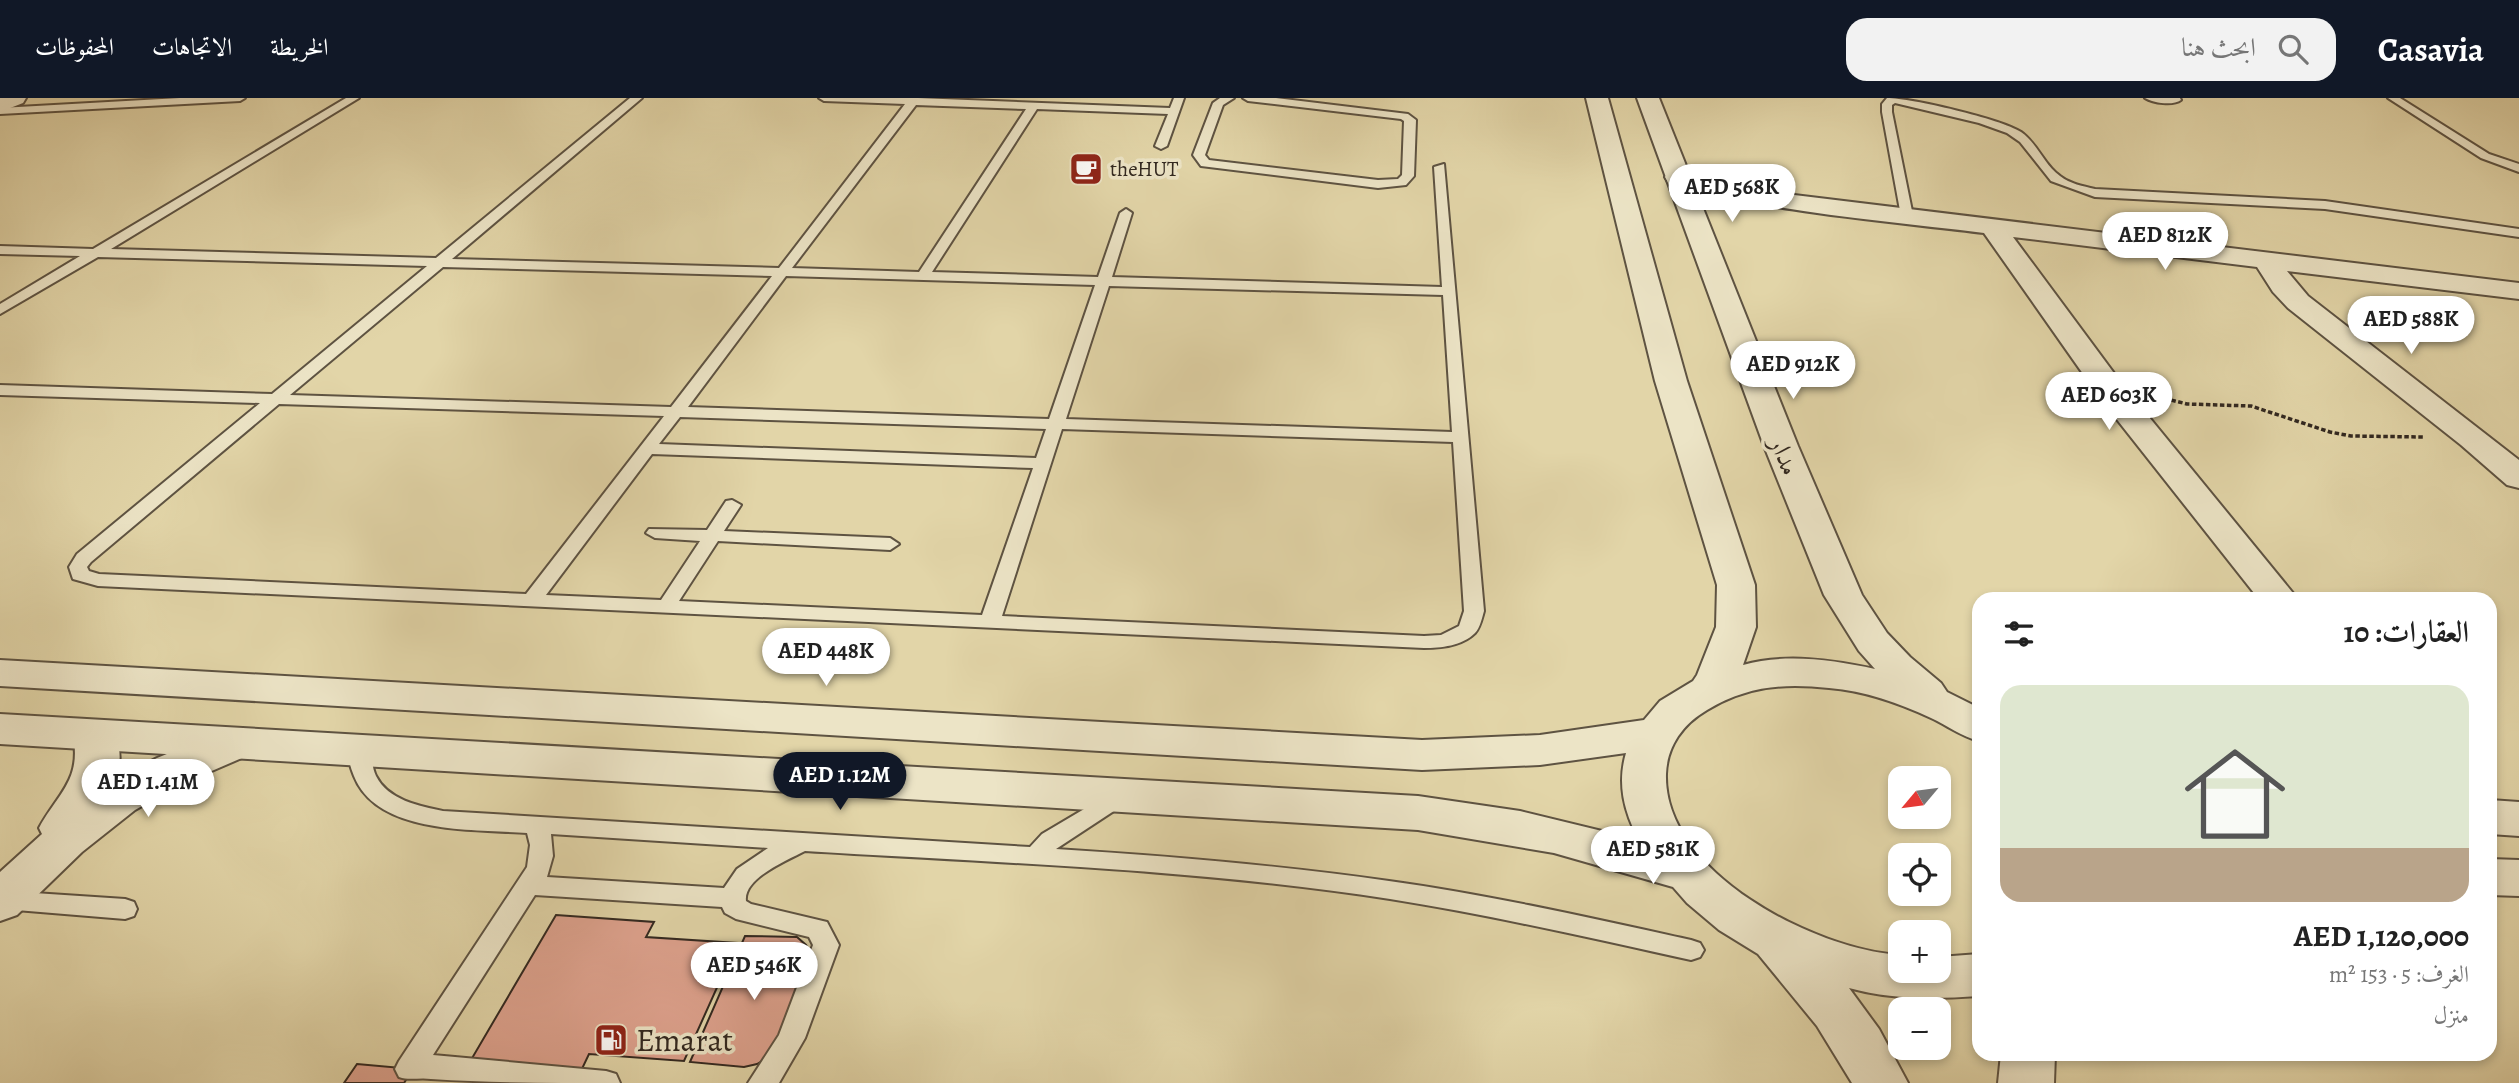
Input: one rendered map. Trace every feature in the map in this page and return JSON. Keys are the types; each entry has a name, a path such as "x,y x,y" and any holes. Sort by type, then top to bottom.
{"street":[{"path":"1595,98 1678,405 1736,585 1740,606 1738,628 1732,649 1710,688"},
{"name":"مدار","path":"1648,98 1677,177 1694,212 1781,446 1843,595 1873,642 1895,666 1960,716"},
{"path":"0,108 23,104"},
{"path":"1677,177 1715,189 1761,198 2519,290"},
{"path":"1694,212 1723,202 1761,198"},
{"path":"1992,226 2111,391 2273,592"},
{"path":"2267,261 2283,286 2298,302 2473,438 2519,478"},
{"path":"0,673 1422,755 1556,750 1656,732"},
{"path":"1880,1083 1850,1030 1825,995 1765,934 1722,905 1686,873 1667,848 1653,822 1646,797 1644,774 1647,752 1656,732 1670,715 1710,688 1760,675 1818,674 1880,684 1960,716"},
{"path":"0,729 1418,813 1471,819 1578,839 1686,873"},
{"path":"41,862 48,845 88,793 99,761 95,734"},
{"path":"1,901 41,862 109,805 139,786 236,743"},
{"path":"2497,817 2519,819"},
{"path":"2497,877 2519,878"},
{"path":"1765,934 1840,965 1879,974 1918,979 1972,975"},
{"path":"2026,1083 2028,1061"}],"lane":[{"path":"0,123 23,104 53,98"},
{"path":"23,104 240,98"},
{"path":"0,310 354,98"},
{"path":"637,98 84,558 78,567 80,575 98,580 1424,642 1454,638 1468,629 1474,611 1440,167"},
{"path":"824,98 1175,111"},
{"path":"1161,146 1180,98"},
{"path":"1229,98 1220,101 1215,111 1199,155 1205,163 1378,184 1406,179 1410,120 1404,116 1279,99 1248,98"},
{"path":"2150,98 2176,100"},
{"path":"2393,98 2485,156 2519,168"},
{"path":"1907,216 1886,112 1887,104 1893,99 1983,121 2012,131 2030,144 2053,177 2095,193 2325,205 2519,233"},
{"path":"532,600 914,100"},
{"path":"923,276 1034,105"},
{"path":"989,622 1126,213"},
{"path":"0,250 1449,291"},
{"path":"0,390 1460,437"},
{"path":"647,449 1043,463"},
{"path":"666,607 732,505"},
{"path":"655,533 890,544"},
{"path":"359,750 359,765 373,791 402,810 443,819 1197,867 1390,890 1563,922 1691,950"},
{"path":"1037,855 1050,840 1119,796"},
{"path":"533,824 541,835 543,851 539,869 410,1067 606,1083"},
{"path":"762,1083 785,1049 826,945 818,929 746,912 734,906 731,898 735,887 757,867 805,841"},
{"path":"529,885 731,898"},
{"path":"1,901 125,909"}],"path":[{"path":"2111,391 2148,394 2187,404 2251,406 2330,432 2351,436 2473,438"}],"building":[{"path":"556,915 654,922 646,937 737,943 684,1061 589,1054 580,1073 468,1065"},
{"path":"745,936 797,937 806,945 813,958 771,1056 757,1064 744,1067 690,1062"},
{"path":"357,1064 413,1069 404,1083 344,1083"}],"place":[{"name":"theHUT","path":"1086,169"},
{"name":"Emarat","path":"611,1040"}]}
